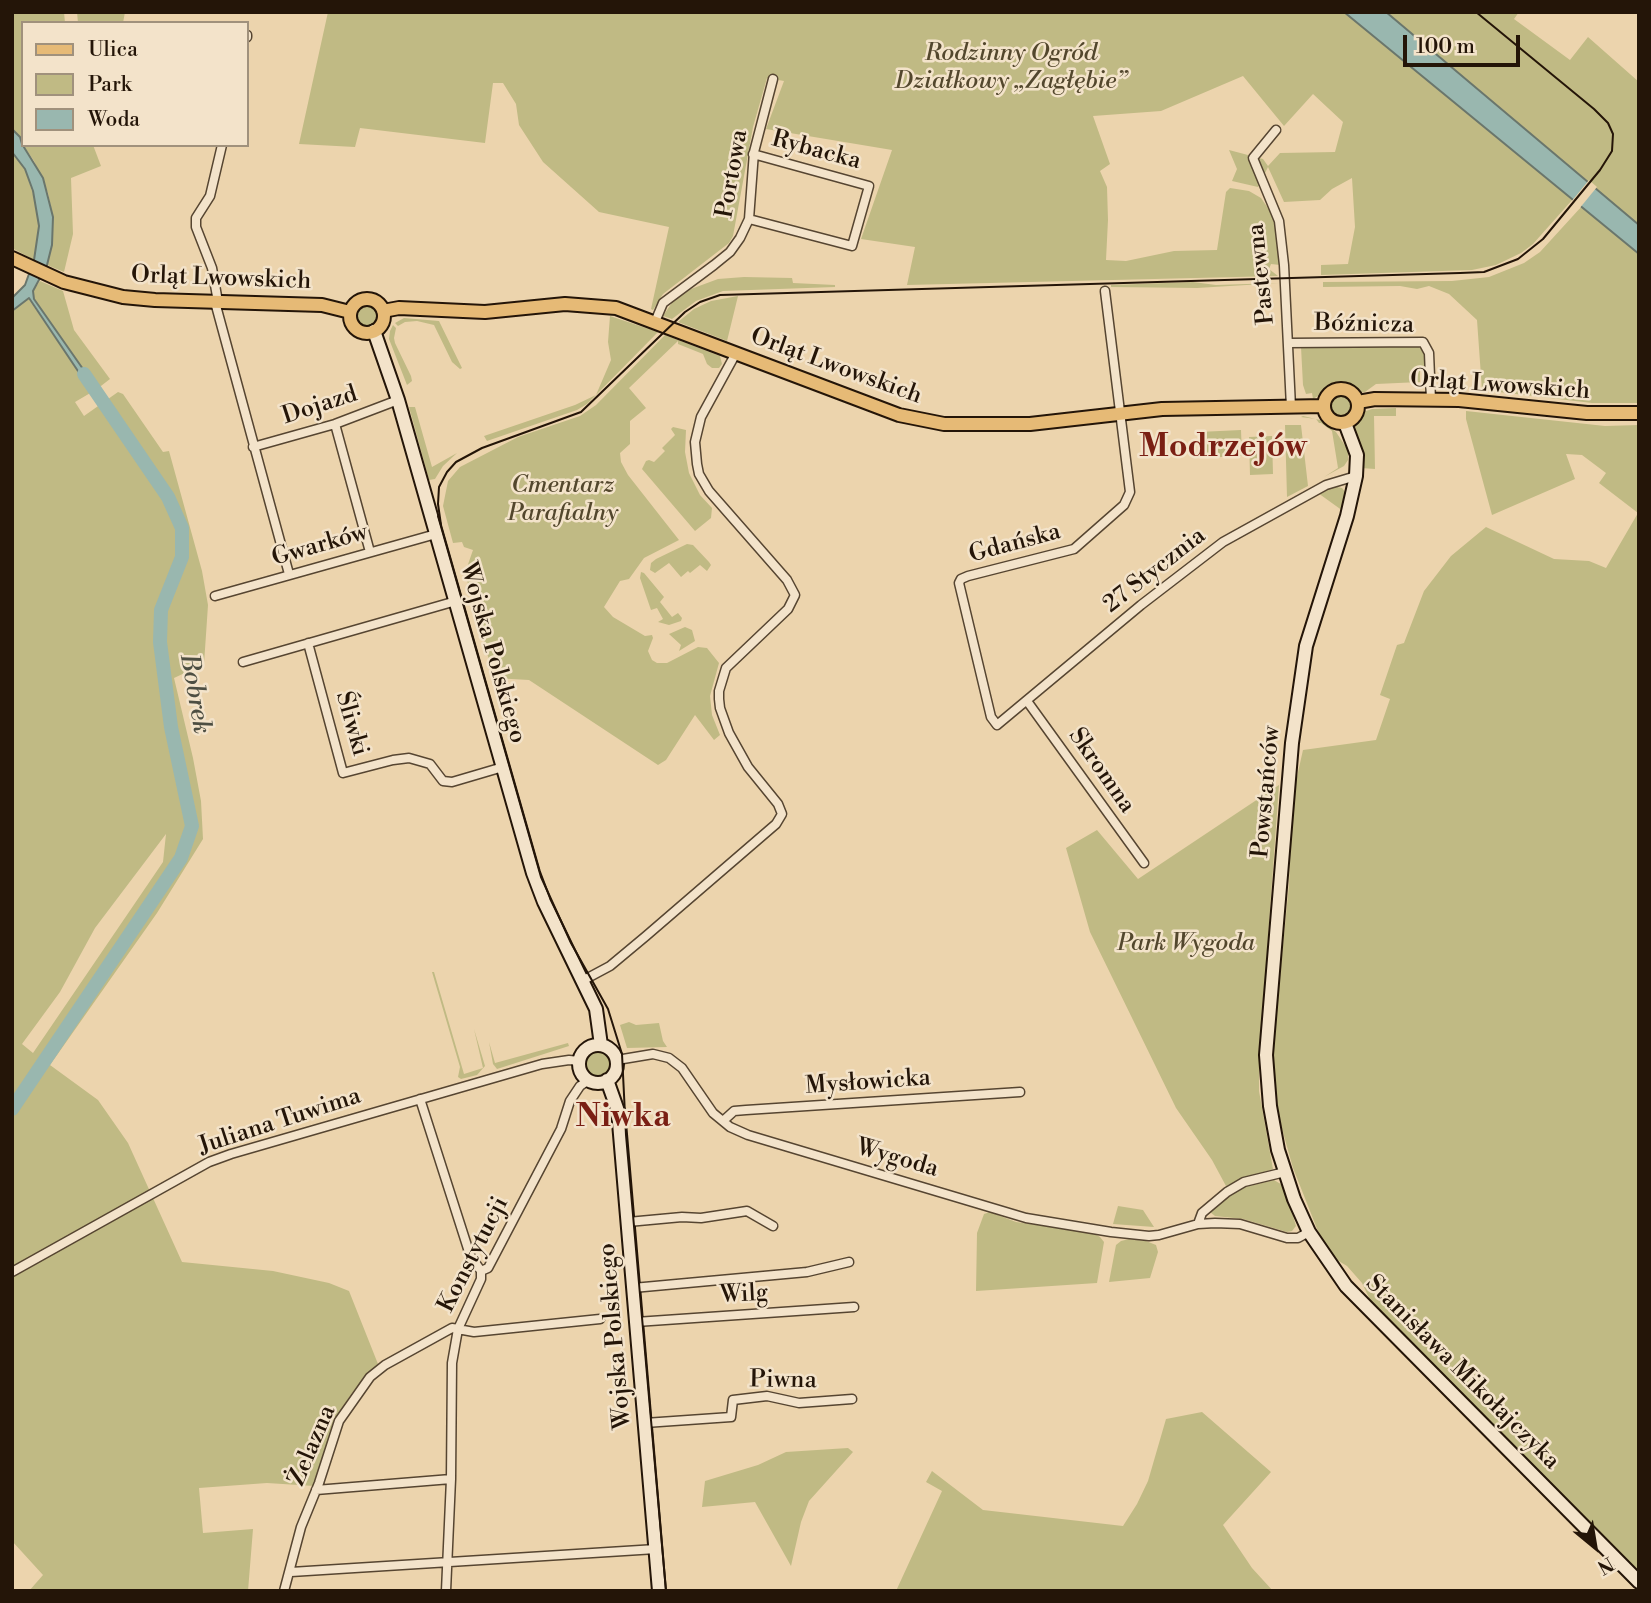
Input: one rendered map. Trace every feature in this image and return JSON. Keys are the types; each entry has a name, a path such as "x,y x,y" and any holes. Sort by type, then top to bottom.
{"main road":[{"name":"Orląt Lwowskich","path":"12,258 64,282 123,297 322,304 350,312"},
{"path":"366,299 377,302 383,311 382,323 374,331 363,332 354,327 350,317 356,302 366,299"},
{"name":"Orląt Lwowskich","path":"383,311 399,308 485,312 584,304 616,308 899,415 932,423 1030,424 1162,409 1324,406"},
{"name":"Wojska Polskiego","path":"374,331 398,400 536,883 598,1016 601,1045"},
{"path":"1342,389 1352,393 1357,402 1356,415 1345,423 1330,420 1324,406 1327,396 1342,389"},
{"name":"Orląt Lwowskich","path":"1357,402 1375,399 1490,402 1596,414 1639,413"},
{"name":"Powstańców","path":"1285,1172 1271,1113 1266,1055 1292,743 1306,646 1356,477 1357,455 1345,423"},
{"path":"601,1045 610,1049 617,1060 614,1074 607,1080 584,1083 580,1060 588,1048 601,1045"},
{"name":"Wojska Polskiego","path":"607,1080 618,1111 659,1591"},
{"name":"Stanisława Mikołajczyka","path":"1285,1172 1309,1232 1330,1265 1357,1298 1639,1582"}],"street":[{"name":"Portowa","path":"655,322 663,303 730,252 749,219 753,154 773,79"},
{"name":"Pastewna","path":"1276,130 1253,158 1279,221 1288,343"},
{"path":"222,147 210,196 196,218 196,226 212,268 216,302 289,575"},
{"name":"Rybacka","path":"749,219 852,246 869,186 753,154"},
{"name":"Gdańska","path":"997,725 991,716 959,583 961,579 1074,549 1124,505 1130,492 1105,291"},
{"name":"Bóźnicza","path":"1288,343 1423,342 1429,353 1431,400"},
{"path":"1288,343 1292,407"},
{"path":"582,981 610,966 628,951 776,824 782,814 778,804 748,767 729,733 719,699 726,668 792,605 795,595 793,589 709,491 699,474 695,453 696,433 701,417 736,353"},
{"name":"Dojazd","path":"253,447 335,424 398,400"},
{"path":"335,424 370,552"},
{"name":"27 Stycznia","path":"997,725 1141,605 1223,542 1326,485 1356,477"},
{"name":"Gwarków","path":"215,596 436,534"},
{"path":"243,662 456,601"},
{"name":"Śliwki","path":"308,643 343,773 409,758 430,764 443,781 452,782 503,767"},
{"name":"Skromna","path":"1027,701 1144,863"},
{"name":"Wygoda","path":"617,1060 653,1054 669,1058 682,1069 707,1105 723,1121 748,1135 1026,1218 1119,1234 1149,1236 1198,1224 1240,1224 1287,1238 1298,1238 1309,1232"},
{"name":"Juliana Tuwima","path":"12,1272 209,1162 542,1064 580,1060"},
{"name":"Konstytucji","path":"446,1591 452,1363 458,1329 481,1279 481,1271 488,1268 561,1129 570,1101 584,1083"},
{"name":"Mysłowicka","path":"723,1121 734,1111 1020,1093"},
{"path":"420,1099 470,1255 481,1271"},
{"path":"1198,1224 1202,1213 1227,1192 1244,1182 1285,1172"},
{"path":"628,1222 701,1218 747,1211 774,1226"},
{"path":"633,1288 807,1272 849,1262"},
{"name":"Wilg","path":"636,1322 854,1307"},
{"path":"458,1329 474,1332 600,1319"},
{"name":"Żelazna","path":"284,1591 301,1527 339,1421 370,1377 385,1365 438,1334 452,1328 458,1329"},
{"name":"Piwna","path":"645,1423 731,1418 733,1400 767,1396 799,1403 852,1399"},
{"path":"316,1490 451,1479"},
{"path":"291,1572 447,1560 656,1549"}],"green space":[{"path":"12,12 64,12 65,21 21,21 21,140 12,129"},
{"path":"77,12 125,12 123,21 78,21"},
{"name":"Rodzinny Ogród Działkowy „Zagłębie”","path":"328,12 1344,12 1573,199 1533,244 1496,265 1472,270 1321,275 1321,265 1348,264 1355,227 1352,178 1332,189 1320,200 1284,202 1268,167 1258,187 1232,181 1237,169 1229,150 1263,159 1268,166 1280,153 1335,152 1343,122 1313,94 1284,126 1243,76 1161,111 1093,116 1110,164 1100,171 1107,187 1106,260 1126,261 1174,251 1217,250 1226,192 1230,188 1249,191 1261,198 1272,214 1277,232 1280,265 1271,264 1269,269 1278,276 907,285 915,247 861,239 892,150 766,129 784,81 767,78 753,127 733,236 729,243 663,294 653,310 651,309 669,227 599,212 543,162 519,125 516,104 503,83 493,83 485,143 360,128 355,147 299,144"},
{"path":"1386,12 1519,12 1514,19 1570,60 1588,37 1639,82 1639,225"},
{"path":"24,147 94,147 101,166 71,178 73,234 64,272 47,265 52,245 53,217 48,193 34,161"},
{"path":"12,152 25,169 37,207 39,226 34,260 12,248"},
{"path":"1582,206 1639,254 1639,403 1592,403 1482,390 1477,320 1449,294 1429,286 1417,289 1400,286 1323,287 1323,282 1452,281 1489,277 1524,263 1540,252"},
{"path":"792,278 793,283 835,287 723,291 696,301 672,319 663,316 673,301 691,289 718,279"},
{"path":"40,281 63,291 74,330 110,379 97,389 34,299 33,291"},
{"path":"1193,282 1216,285 1279,283 1197,288 1111,287"},
{"path":"738,296 727,341 678,322 694,309 711,301"},
{"path":"28,298 92,392 75,402 84,416 118,392 123,394 163,452 169,451 202,571 208,605 204,664 174,678 201,801 203,839 157,913 50,1065 98,1100 128,1143 182,1262 273,1271 329,1283 349,1291 378,1364 352,1393 334,1420 314,1486 267,1483 199,1488 203,1533 253,1529 248,1591 29,1591 43,1575 12,1541 12,311","holes":["166,834 163,862 33,1053 22,1044 60,992 95,928"]},
{"path":"367,304 375,307 378,315 375,323 367,326 359,323 356,315 359,307"},
{"path":"610,316 658,332 596,395 611,360 608,342"},
{"path":"404,318 439,321 462,368 452,362 434,325 417,321 398,326 395,323"},
{"path":"393,325 396,328 395,343 411,376 412,381 407,385 389,339"},
{"name":"Cmentarz Parafialny","path":"665,335 720,356 722,364 719,368 712,368 703,354 678,344 678,341 629,388 646,408 630,421 630,444 620,453 621,462 628,475 679,540 644,558 629,579 620,581 604,607 613,617 645,636 652,635 648,651 652,660 657,663 667,663 698,647 707,648 719,663 710,696 712,715 720,735 714,740 695,715 666,760 658,765 529,680 494,678 465,573 473,550 464,547 462,542 453,543 443,506 448,481 460,467 518,437 580,416 596,405"},
{"path":"1416,345 1425,352 1427,366 1420,367 1420,382 1376,384 1365,392 1348,386 1335,386 1313,399 1312,393 1306,394 1301,347"},
{"path":"596,395 577,410 487,441 484,436 575,405"},
{"path":"1341,396 1349,399 1352,407 1349,415 1341,418 1333,415 1330,407 1333,399"},
{"path":"409,407 415,407 432,467 457,453 443,466 435,479 429,480"},
{"path":"1396,408 1396,416 1374,416 1375,469 1361,468 1355,427 1359,417 1363,412 1372,409"},
{"path":"1466,411 1605,426 1639,425 1639,1574 1372,1304 1362,1283 1347,1266 1327,1254 1293,1168 1279,1118 1272,1056 1289,885 1292,799 1303,750 1376,740 1390,699 1380,695 1397,645 1404,643 1424,591 1451,556 1486,527 1554,559 1589,561 1606,568 1638,513 1599,483 1606,473 1582,455 1566,454 1575,479 1492,515"},
{"path":"1316,419 1336,432 1348,450 1348,460 1344,466 1324,477 1338,468 1332,431"},
{"path":"1285,425 1301,425 1308,486 1287,497"},
{"path":"673,427 686,430 685,452 689,473 700,495 712,508 711,518 695,531 642,469 646,461 654,462 665,451 662,448 675,435 671,429"},
{"path":"1241,430 1242,456 1200,458 1199,432"},
{"path":"1272,436 1273,474 1250,475 1249,437"},
{"path":"1333,486 1342,488 1346,493 1343,511 1318,493"},
{"path":"687,544 693,545 709,562 711,565 707,571 700,565 681,577 669,563 655,573 650,570 651,563 656,559"},
{"path":"641,572 664,597 660,602 672,617 678,613 681,621 669,625 658,622 663,619 657,608 651,610 640,578"},
{"path":"685,627 692,630 695,641 679,651 681,645 669,634"},
{"name":"Park Wygoda","path":"1279,785 1259,1062 1259,1091 1273,1169 1226,1186 1212,1160 1176,1108 1090,932 1066,848 1097,830 1138,879"},
{"path":"432,972 464,1074 483,1068 474,1029 485,1066 477,1075 461,1079 458,1077 460,1067"},
{"path":"629,1022 636,1025 659,1023 667,1047 627,1048 620,1025"},
{"path":"489,1042 495,1063 568,1043 569,1046 497,1069 493,1064"},
{"path":"599,1051 608,1055 612,1064 608,1073 599,1077 590,1073 586,1064 590,1055"},
{"path":"1274,1180 1284,1186 1296,1226 1292,1231 1287,1232 1243,1219 1215,1216 1210,1212 1238,1189"},
{"path":"1118,1206 1143,1210 1154,1227 1113,1224"},
{"path":"990,1212 1016,1222 1093,1233 1100,1237 1104,1242 1097,1283 976,1291 977,1233 984,1214"},
{"path":"1129,1239 1156,1245 1158,1252 1150,1278 1109,1282 1116,1245"},
{"path":"1202,1412 1271,1472 1223,1525 1252,1568 1273,1591 896,1591 942,1491 926,1482 932,1471 983,1510 1123,1526 1148,1481 1166,1419"},
{"path":"848,1448 853,1452 809,1501 801,1522 791,1566 755,1502 702,1507 705,1481 758,1465 786,1452"}],"water":[{"path":"1344,12 1386,12 1639,225 1639,254"},
{"path":"12,129 20,137 21,147 24,147 43,178 53,217 52,245 47,265 33,291 34,299 97,389 92,392 29,298 12,311 12,298 25,285 34,260 39,226 33,191 25,169 12,152"}],"pier":[{"path":"1589,180 1597,187 1579,209 1571,202"}],"waterway":[{"name":"Bobrek","path":"12,1109 181,858 192,826 171,727 160,642 161,610 182,557 182,528 168,497 84,374"}],"tram line":[{"path":"441,525 439,487 456,462 482,448 581,412 685,312 700,302 720,295 1484,272 1518,259 1543,239 1600,170 1612,151 1613,134 1608,123 1594,109 1476,12"},
{"path":"438,516 541,877 571,943 608,1009 622,1054 626,1135 666,1591"}],"district":[{"name":"Modrzejów","path":"1223,448"},
{"name":"Niwka","path":"623,1118"}]}
